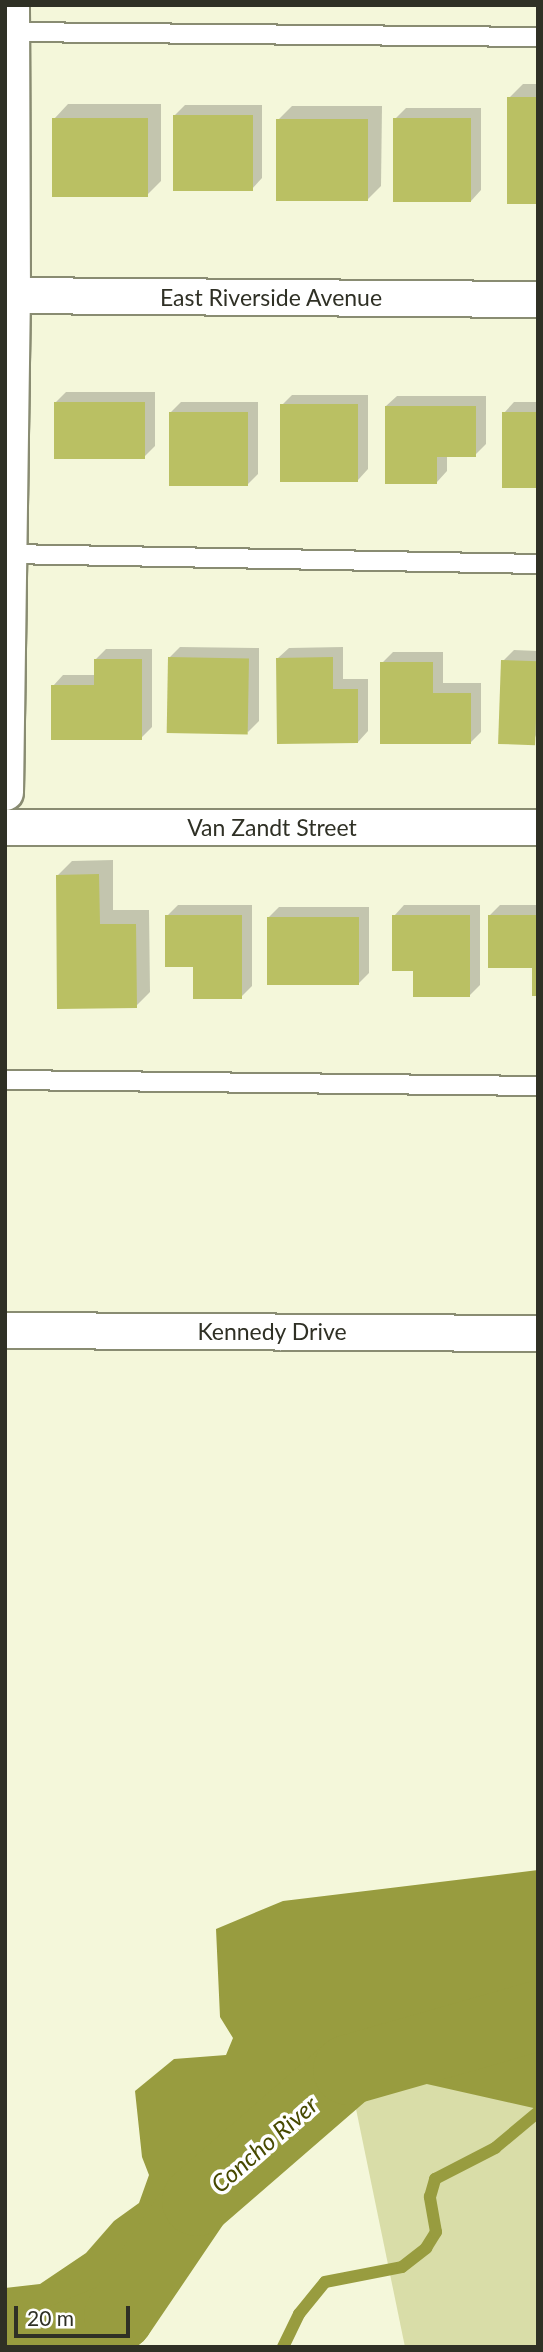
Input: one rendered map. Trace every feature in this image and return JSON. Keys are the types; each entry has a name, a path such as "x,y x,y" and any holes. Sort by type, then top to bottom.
{"street":[{"path":"5,792 9,554 10,18"},
{"name":"East Riverside Avenue","path":"9,295 538,299"},
{"name":"Van Zandt Street","path":"5,827 538,827"},
{"name":"Kennedy Drive","path":"5,1330 538,1332"}],"lane":[{"path":"10,18 538,37"},
{"path":"9,554 538,564"},
{"path":"5,1080 538,1086"}],"green space":[{"path":"538,2016 538,2347 405,2347 348,2070"}],"water":[{"path":"538,1870 538,2109 378,2073 297,2108 177,2239 68,2337 29,2347 5,2347 5,2288 40,2284 86,2253 114,2221 139,2203 149,2175 142,2157 135,2091 174,2059 226,2055 233,2038 220,2017 216,1929 283,1901"}],"building":[{"path":"507,97 538,97 538,204 507,204"},
{"path":"173,115 253,115 253,191 173,191"},
{"path":"52,118 148,118 148,197 52,197"},
{"path":"393,118 471,118 471,202 393,202"},
{"path":"276,119 368,119 368,201 276,201"},
{"path":"54,402 145,402 145,459 54,459"},
{"path":"280,404 358,404 358,482 280,482"},
{"path":"385,406 476,406 476,457 437,457 437,484 385,484"},
{"path":"169,412 248,412 248,486 169,486"},
{"path":"502,412 538,412 538,488 502,488"},
{"path":"168,657 249,658 248,734 167,733"},
{"path":"333,657 333,689 358,689 358,743 277,744 276,658"},
{"path":"94,659 142,659 142,740 51,740 51,685 94,685"},
{"path":"501,660 538,661 535,745 498,744"},
{"path":"380,662 433,662 433,693 471,693 471,744 380,744"},
{"path":"99,874 100,924 136,924 137,1008 57,1009 56,875"},
{"path":"165,915 242,915 242,999 193,999 193,967 165,967"},
{"path":"392,915 470,915 470,997 413,997 413,971 392,971"},
{"path":"488,915 538,915 538,996 532,996 532,968 488,968"},
{"path":"267,917 359,917 359,985 267,985"}],"waterway":[{"name":"Concho River","path":"43,2347 119,2316 197,2201 348,2070 538,2016"},
{"path":"283,2347 299,2314 325,2282 402,2267 426,2248 436,2232 430,2197 435,2179 495,2148 538,2112"}]}
